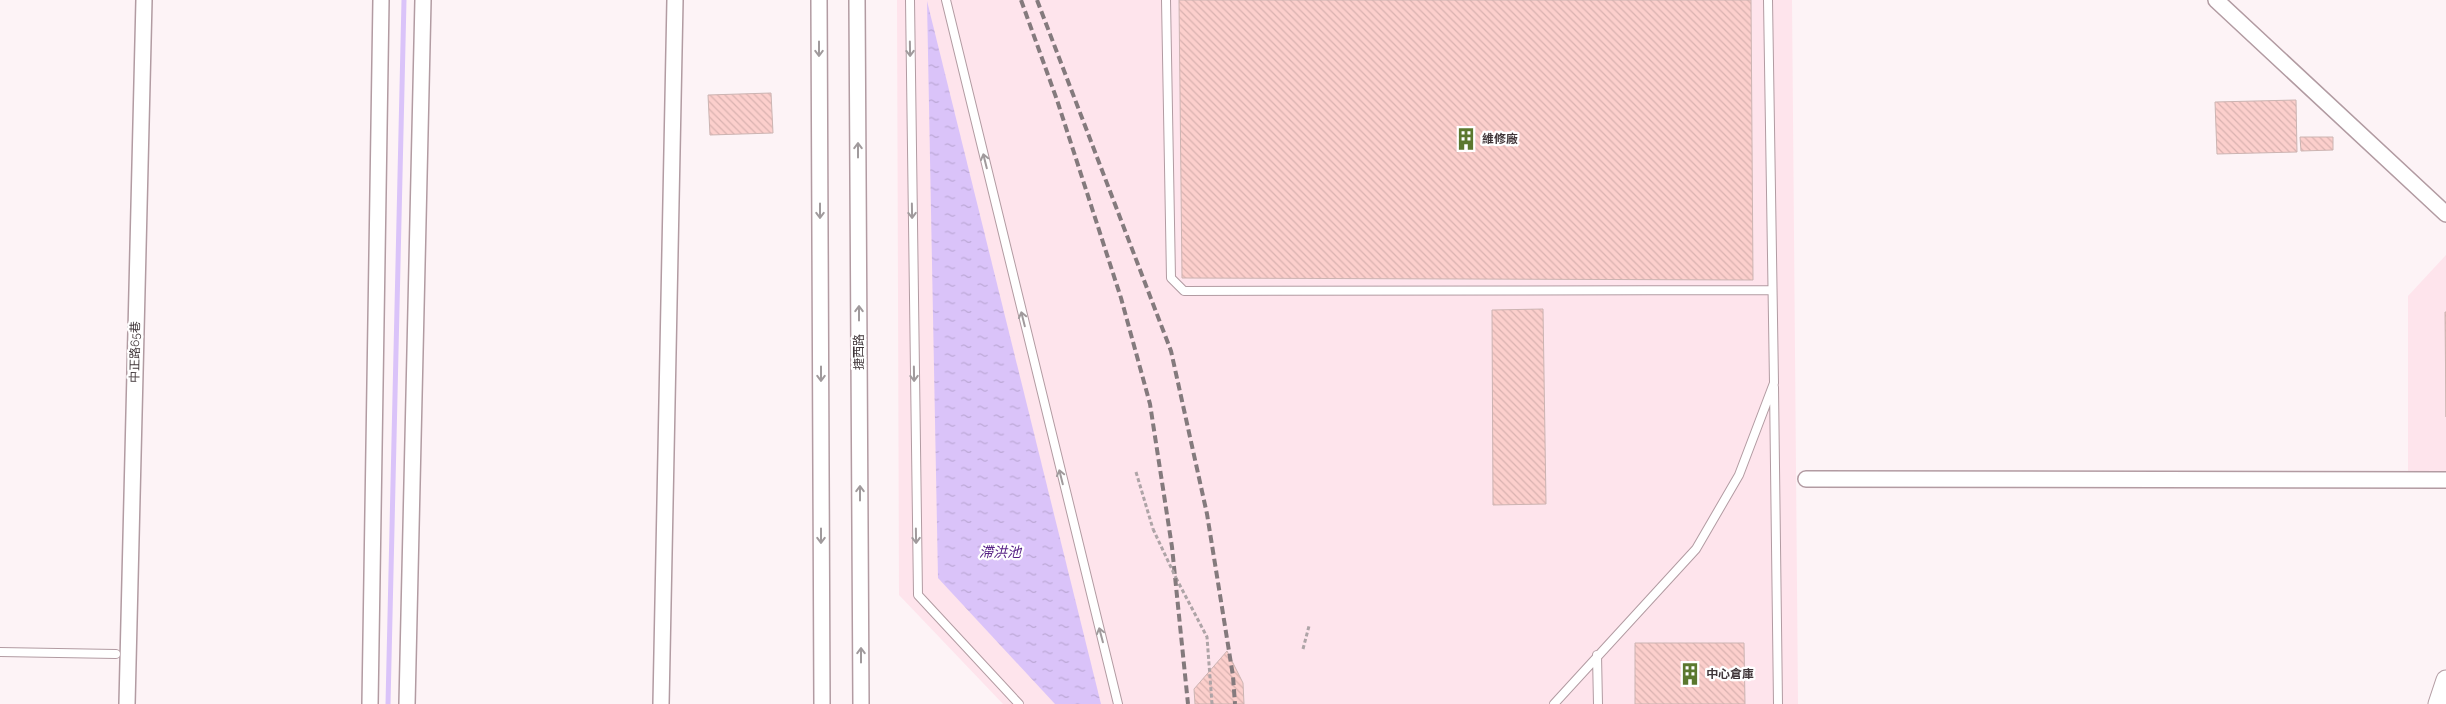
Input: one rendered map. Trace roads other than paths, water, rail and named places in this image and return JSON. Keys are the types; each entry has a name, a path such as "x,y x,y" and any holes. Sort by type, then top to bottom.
{"street":[{"name":"中正路65巷","path":"127,704 144,0"},
{"path":"370,704 381,0"},
{"path":"407,704 423,0"},
{"path":"661,704 674,0"},
{"path":"818,0 822,704"},
{"name":"捷西路","path":"858,0 861,704"},
{"path":"2216,0 2446,214"},
{"path":"1806,479 2446,480"},
{"path":"2438,704 2446,680"}],"lane":[{"path":"910,0 918,595 1019,704"},
{"path":"946,0 1118,704"},
{"path":"1166,0 1171,278 1184,290 1772,290"},
{"path":"1768,0 1778,704"},
{"path":"1554,704 1696,549 1739,475 1774,383"},
{"path":"0,652 116,654"},
{"path":"1597,655 1598,704"}],"water":[{"name":"滯洪池","path":"927,1 1101,704 1055,704 938,578"}],"waterway":[{"path":"388,704 404,0"}],"railway":[{"path":"1021,0 1057,100 1121,298 1150,404 1172,547 1188,704"},
{"path":"1037,0 1171,351 1207,514 1233,676 1235,704"}],"place":[{"name":"維修廠","path":"1466,139"},
{"name":"中心倉庫","path":"1690,674"}]}
